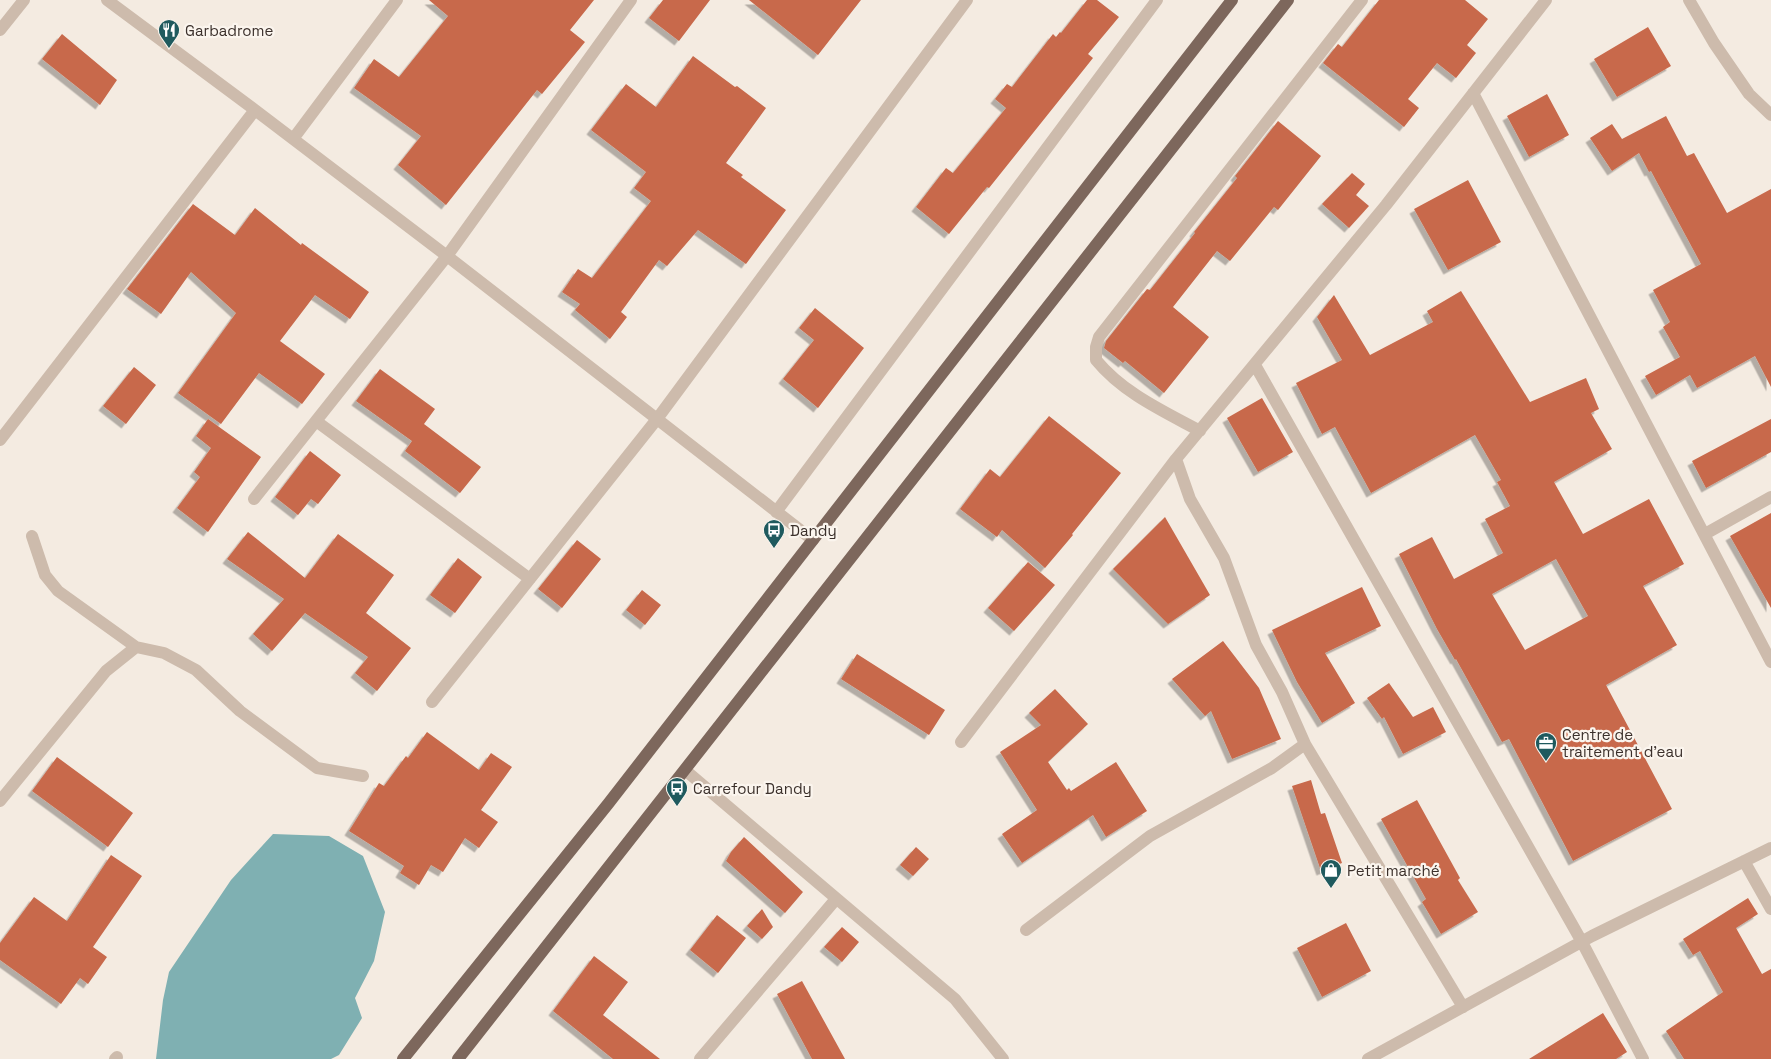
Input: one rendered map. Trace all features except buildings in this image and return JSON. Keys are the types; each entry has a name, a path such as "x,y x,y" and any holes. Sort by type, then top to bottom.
{"main road":[{"path":"403,1059 608,804 1232,0"},
{"path":"458,1059 1288,0"}],"street":[{"path":"0,30 24,0"},
{"path":"107,0 447,256 813,540"},
{"path":"293,139 396,0"},
{"path":"254,499 447,256 631,0"},
{"path":"432,702 657,419 967,0"},
{"path":"776,512 1157,0"},
{"path":"1200,431 1129,391 1108,376 1096,360 1096,347 1099,337 1362,0"},
{"path":"961,742 1176,459 1386,205 1546,0"},
{"path":"1689,0 1714,43 1749,94 1771,115"},
{"path":"1473,93 1771,662"},
{"path":"0,440 255,110"},
{"path":"1255,365 1582,942 1643,1059"},
{"path":"316,421 530,579"},
{"path":"1176,459 1190,499 1224,558 1256,645 1282,692 1306,744 1463,1007"},
{"path":"1705,534 1771,497"},
{"path":"32,536 45,575 58,591 136,647 164,653 196,670 240,711 317,768 364,776"},
{"path":"0,801 106,671 136,647"},
{"path":"1026,930 1150,836 1272,768 1306,744"},
{"path":"685,770 955,999 1003,1059"},
{"path":"1368,1059 1582,942 1771,848"},
{"path":"1744,861 1771,909"},
{"path":"700,1059 836,899"}],"water":[{"path":"273,834 329,836 363,856 385,912 374,961 355,998 362,1018 339,1055 331,1059 156,1059 163,1000 169,972 231,880"}],"place":[{"name":"Garbadrome","path":"169,49"},
{"name":"Dandy","path":"774,549"},
{"name":"Centre de traitement d'eau","path":"1546,762"},
{"name":"Carrefour Dandy","path":"677,807"},
{"name":"Petit marché","path":"1331,889"}]}
